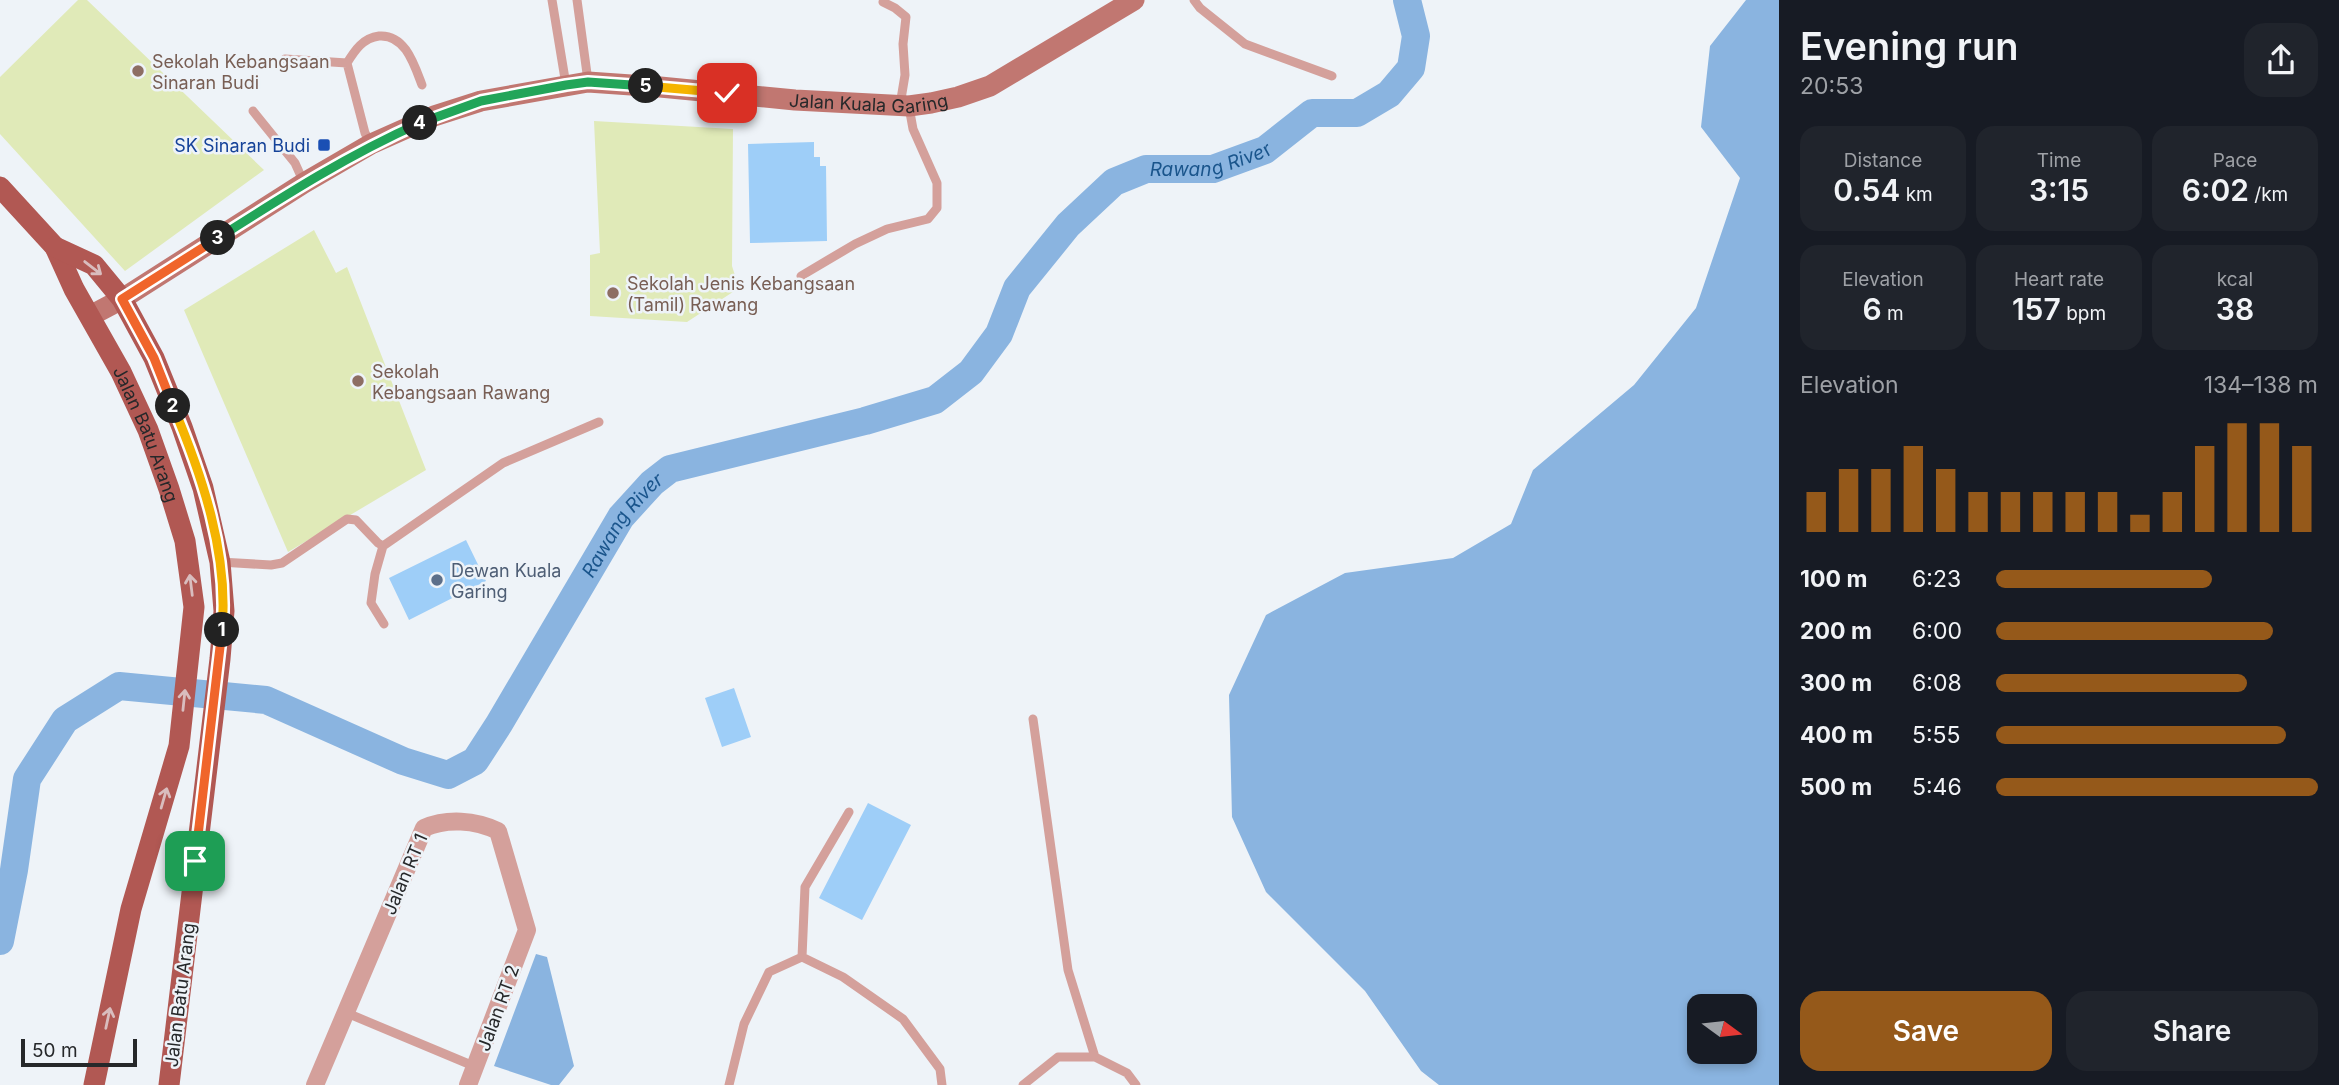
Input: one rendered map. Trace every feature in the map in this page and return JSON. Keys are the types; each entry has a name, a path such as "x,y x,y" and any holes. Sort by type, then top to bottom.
{"main road":[{"name":"Jalan Batu Arang","path":"0,187 55,247 74,289 121,372 148,430 185,541 194,607 179,747 131,909 94,1085"},
{"name":"Jalan Batu Arang","path":"55,247 94,265 122,299 154,358 203,488 220,562 224,611 220,659 169,1085"}],"street":[{"name":"Jalan Kuala Garing","path":"90,316 122,299 304,183 371,144 434,116 481,101 588,82 795,100 904,105 958,97 990,86 1134,0"},
{"name":"Jalan RT 1","path":"315,1085 424,828 439,821 483,824 498,831 527,930"},
{"name":"Jalan RT 2","path":"468,1085 527,930"},
{"path":"176,1085 181,981"}],"lane":[{"path":"552,0 566,85"},
{"path":"577,0 588,82"},
{"path":"1194,0 1244,44 1332,76"},
{"path":"801,276 855,244 887,229 928,219 937,208 937,183 904,105 903,44 906,17 883,2"},
{"path":"371,144 365,132 347,63 355,49 370,37 389,35 402,44 422,85"},
{"path":"285,59 347,63"},
{"path":"253,111 295,163 304,183"},
{"path":"384,624 371,603 383,546 503,463 599,422"},
{"path":"220,562 271,565 282,563 347,519 356,520 383,546"},
{"path":"1033,719 1068,970 1095,1057"},
{"path":"802,957 805,887 849,812"},
{"path":"729,1085 744,1024 769,972 802,957"},
{"path":"802,957 842,978 903,1019 940,1069 942,1085"},
{"path":"346,1013 476,1067"},
{"path":"1023,1085 1058,1057 1095,1057 1127,1073 1136,1085"}],"green space":[{"path":"78,0 87,0 264,170 125,271 0,134 0,77"},
{"path":"594,121 733,129 732,266 739,288 687,322 590,316 590,255 600,253"},
{"path":"314,230 336,273 347,267 426,470 288,552 184,310"}],"water":[{"path":"1746,0 1779,0 1779,1085 1439,1085 1421,1071 1365,991 1266,892 1232,817 1229,695 1266,615 1345,573 1453,558 1511,524 1533,470 1634,385 1696,308 1740,178 1701,127 1710,46"},
{"path":"536,954 547,957 574,1066 559,1085 551,1085 494,1066"}],"building":[{"path":"814,142 814,157 820,157 820,166 826,166 827,241 750,243 748,144"},
{"name":"Dewan Kuala Garing","path":"466,540 486,581 409,620 389,578"},
{"path":"734,688 751,737 722,747 705,698"},
{"path":"868,803 911,825 862,920 819,898"}],"waterway":[{"name":"Rawang River","path":"0,941 14,870 27,779 65,720 119,686 266,700 403,761 448,775 475,761 621,517 652,483 670,469 865,421 935,400 971,372 999,334 1017,288 1068,225 1114,182 1146,169 1213,169 1265,150 1312,113 1357,113 1389,94 1411,68 1416,36 1407,0"}],"place":[{"name":"Sekolah Kebangsaan Sinaran Budi","path":"138,71"},
{"name":"SK Sinaran Budi","path":"324,145"},
{"name":"Sekolah Jenis Kebangsaan (Tamil) Rawang","path":"613,293"},
{"name":"Sekolah Kebangsaan Rawang","path":"358,381"},
{"name":"Dewan Kuala Garing","path":"437,580"}],"route":[{"path":"195,861 220,659 224,611 220,562 203,488 182,427 154,358 122,299 304,183 371,144 434,116 481,101 588,82 727,93"}]}
